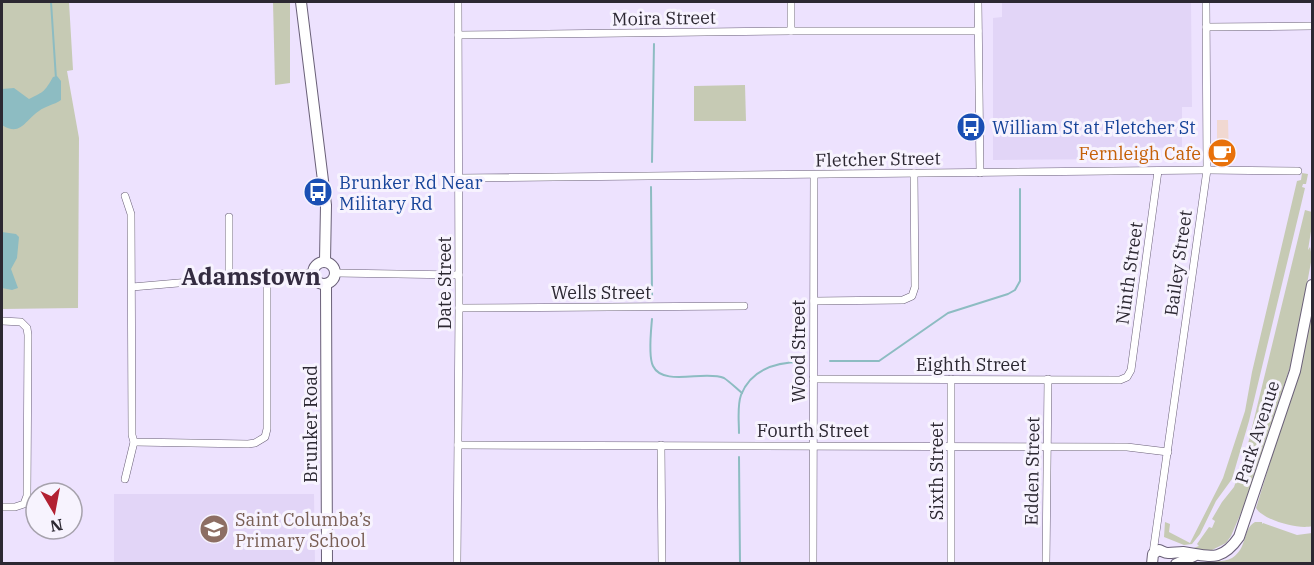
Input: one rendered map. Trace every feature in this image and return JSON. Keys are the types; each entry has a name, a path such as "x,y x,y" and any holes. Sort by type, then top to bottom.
{"main road":[{"path":"301,2 326,205 325,261"},
{"path":"325,261 333,265 336,273 333,280 326,284 317,282 313,273 316,264 325,261"},
{"name":"Brunker Road","path":"326,284 327,564"},
{"name":"Park Avenue","path":"1167,556 1182,552 1194,556 1212,556 1226,552 1239,537 1295,370 1312,285"},
{"path":"1152,559 1159,550 1167,556"},
{"name":"Park Avenue","path":"1176,564 1194,556"}],"street":[{"name":"Date Street","path":"457,564 458,2"},
{"path":"791,2 791,31"},
{"path":"978,2 980,173"},
{"name":"Bailey Street","path":"1152,559 1207,170 1206,2"},
{"path":"1206,27 1312,26"},
{"name":"Moira Street","path":"458,35 978,31"},
{"name":"Ninth Street","path":"1128,377 1131,370 1158,171"},
{"name":"Fletcher Street","path":"458,178 1298,171"},
{"path":"814,301 903,300 912,296 915,287 914,173"},
{"name":"Wood Street","path":"813,564 814,175"},
{"path":"125,196 131,214 132,435 134,442 125,479"},
{"path":"229,217 229,278"},
{"path":"132,287 313,273"},
{"path":"336,273 459,275"},
{"path":"134,442 249,444 265,437 267,429 267,275"},
{"name":"Wells Street","path":"459,308 744,306"},
{"path":"2,321 18,321 25,324 28,334 27,496 24,504 2,507"},
{"name":"Eighth Street","path":"813,379 1120,380 1128,377"},
{"name":"Edden Street","path":"1046,564 1048,379"},
{"name":"Sixth Street","path":"951,380 951,564"},
{"path":"661,445 662,564"},
{"name":"Fourth Street","path":"458,446 1127,447 1168,452"},
{"name":"Bailey Street","path":"1157,527 1159,540 1167,556"}],"shaded area":[{"path":"2,2 69,2 73,70 67,71 79,138 78,308 2,309"},
{"path":"273,2 290,2 290,83 275,85"},
{"path":"1002,2 1191,2 1192,107 1182,107 1182,147 1119,149 1118,159 993,160 993,18 1002,17"},
{"path":"57,76 61,81 61,100 41,109 18,128 8,128 2,125 2,89 14,88 29,99 44,91 53,77"},
{"path":"745,85 746,121 694,121 694,86"},
{"path":"1217,120 1228,120 1229,158 1217,158"},
{"path":"1302,173 1308,174 1306,184 1302,187 1305,188 1301,205 1249,421 1232,479 1216,501 1200,534 1192,544 1184,545 1164,537 1165,522 1170,524 1169,532 1190,543 1223,478 1245,411 1297,181 1301,180"},
{"path":"1305,210 1312,212 1308,250 1310,247 1312,257 1293,358 1247,499 1226,543 1210,551 1188,550 1199,546 1197,544 1209,527 1212,528 1215,521 1212,519 1234,487 1245,456"},
{"path":"2,232 16,234 19,237 17,258 11,269 18,288 12,290 2,288"},
{"path":"1312,308 1312,526 1299,527 1273,520 1256,508 1302,359"},
{"name":"Saint Columba’s Primary School","path":"114,494 314,494 315,563 114,563"},
{"path":"1255,522 1262,522 1262,524 1297,535 1312,533 1312,563 1203,563 1232,558 1241,549 1248,529"}],"waterway":[{"path":"51,2 56,79"},
{"path":"652,162 654,44"},
{"path":"651,187 652,295"},
{"path":"830,361 879,361 948,313 1015,290 1020,281 1020,189"},
{"path":"652,319 651,356 653,366 658,372 675,377 716,376 724,378 742,393"},
{"path":"739,433 740,399 745,386 751,379 774,366 802,362"},
{"path":"739,457 740,564"}],"place":[{"name":"William St at Fletcher St","path":"971,127"},
{"name":"Fernleigh Cafe","path":"1222,153"},
{"name":"Brunker Rd Near Military Rd","path":"318,192"},
{"name":"Saint Columba’s Primary School","path":"214,529"}],"district":[{"name":"Adamstown","path":"251,276"}]}
